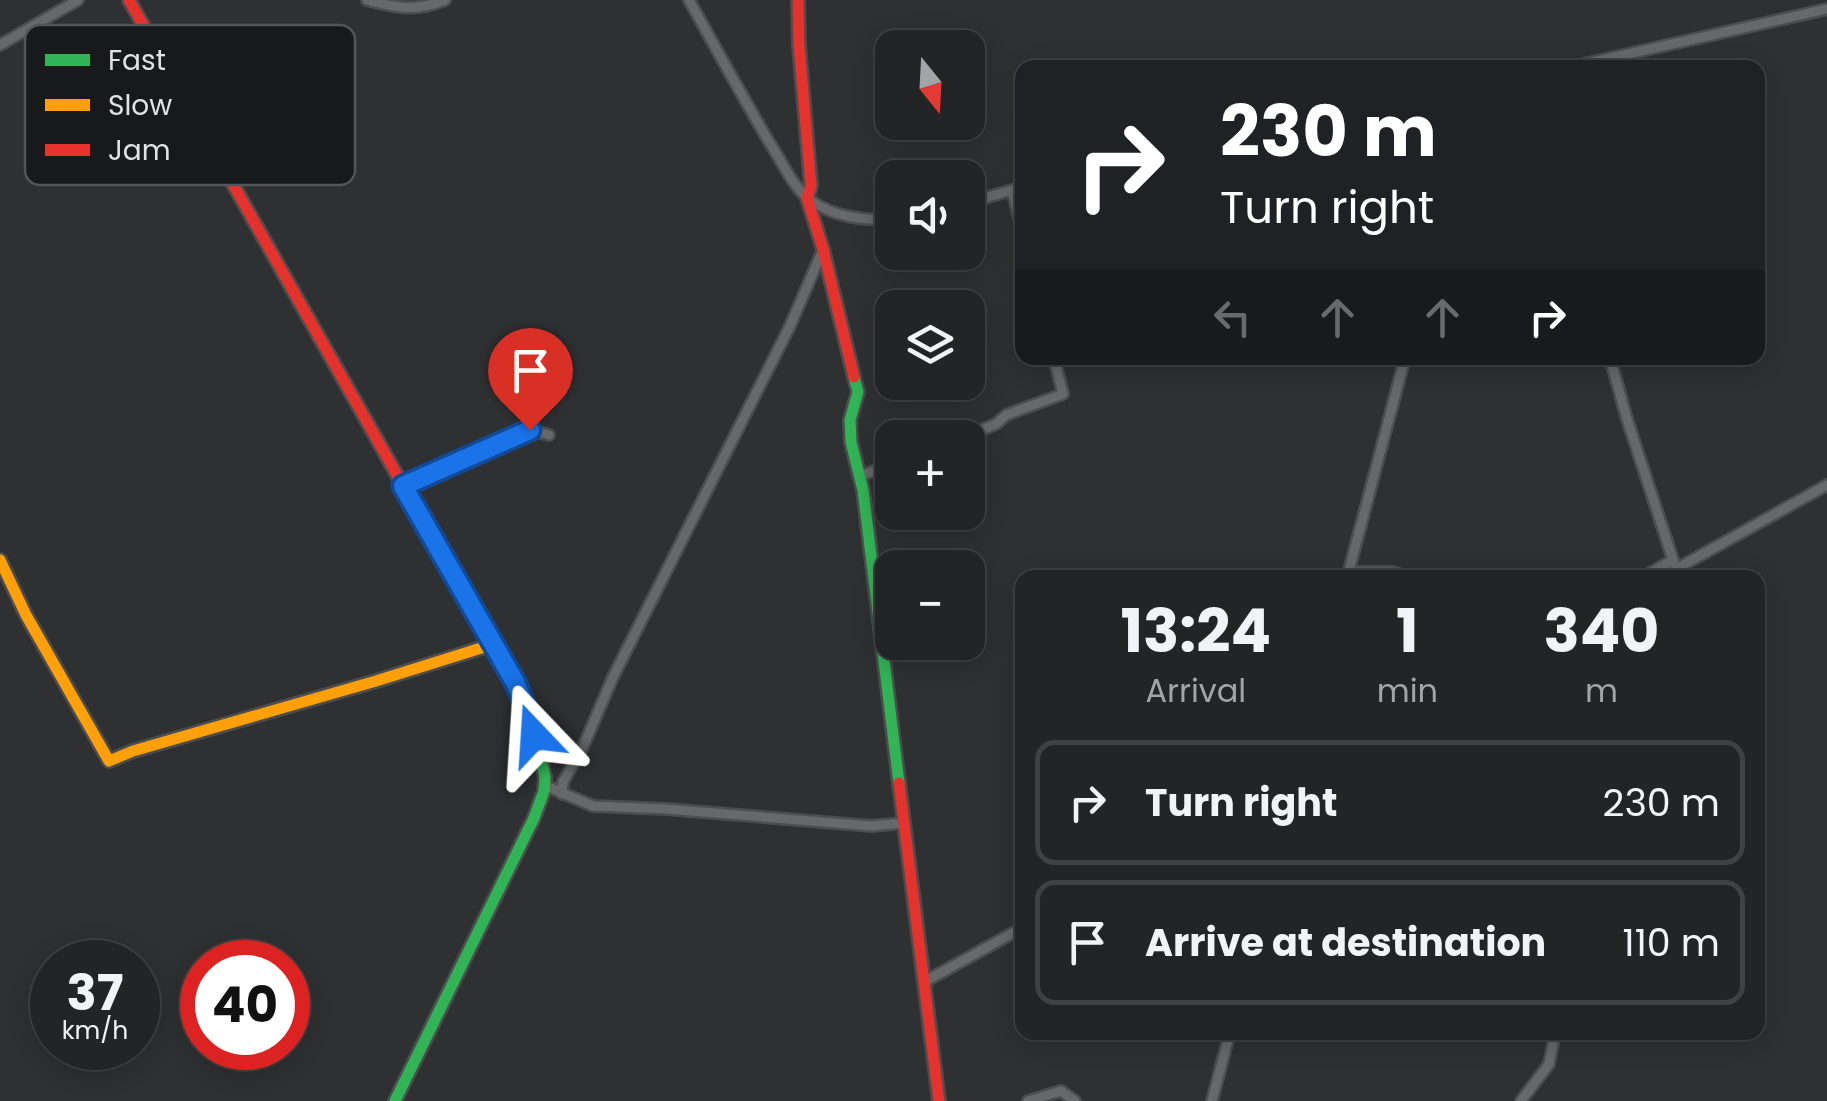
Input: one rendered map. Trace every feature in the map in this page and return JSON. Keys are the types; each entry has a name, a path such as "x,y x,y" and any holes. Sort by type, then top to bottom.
{"street":[{"path":"35,25 78,0"},
{"path":"129,0 143,25"},
{"path":"367,0 396,7 426,8 445,0"},
{"path":"689,0 798,189 821,207 875,220"},
{"path":"798,0 811,186 808,198 858,392 850,420 851,442 860,476 939,1101"},
{"path":"1601,60 1827,8"},
{"path":"0,45 25,31"},
{"path":"233,185 515,682 529,715 546,786 515,859 396,1101"},
{"path":"985,198 1015,190"},
{"path":"562,794 563,782 790,326 823,249"},
{"path":"985,429 1063,394 1056,365"},
{"path":"1349,570 1402,365"},
{"path":"1612,365 1676,570 1827,485"},
{"path":"403,486 530,430 549,435"},
{"path":"860,476 875,470"},
{"path":"0,560 26,615 109,760 494,644"},
{"path":"1655,570 1673,560"},
{"path":"546,786 593,806 872,826 903,824"},
{"path":"924,982 1015,932"},
{"path":"1212,1101 1228,1040"},
{"path":"1521,1101 1549,1064 1553,1044"},
{"path":"1028,1101 1061,1091 1076,1101"}],"traffic: fast":[{"path":"854,377 858,392 850,420 851,442 863,490 899,783"},
{"path":"395,1101 534,818 545,777 515,682 397,475"}],"traffic: slow":[{"path":"0,560 26,615 109,761 494,644"}],"traffic: jam":[{"path":"129,0 143,25"},
{"path":"798,0 811,186 807,198 854,377"},
{"path":"233,185 397,475"},
{"path":"899,783 939,1101"}],"route":[{"path":"530,430 403,486 515,682 534,735"}]}
